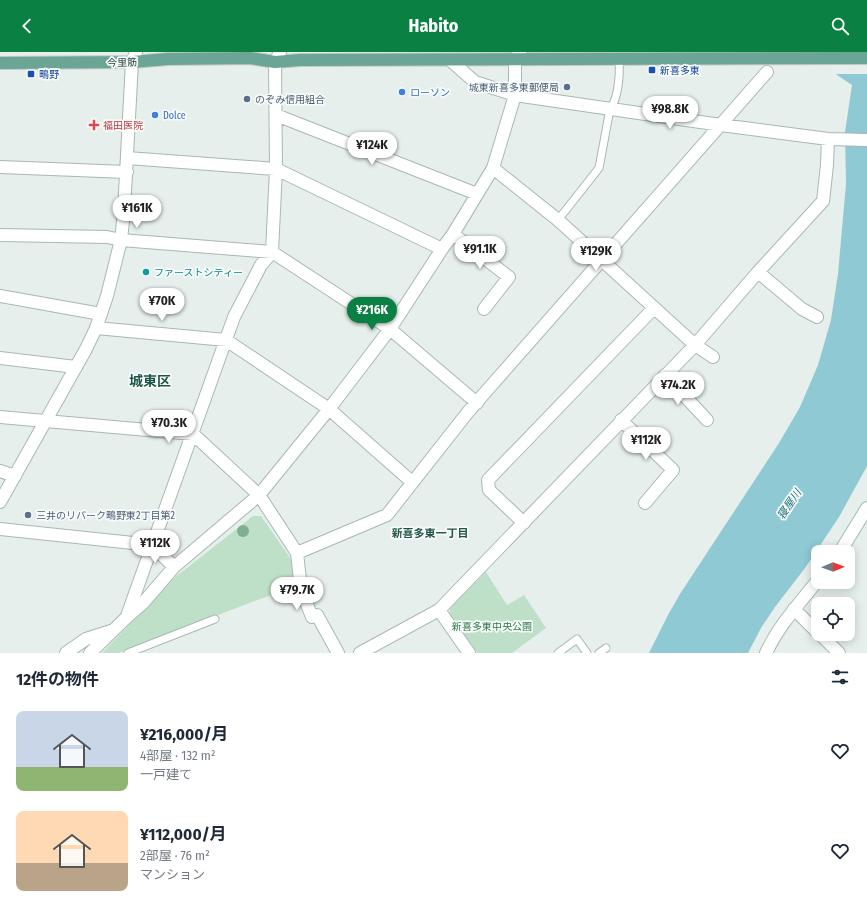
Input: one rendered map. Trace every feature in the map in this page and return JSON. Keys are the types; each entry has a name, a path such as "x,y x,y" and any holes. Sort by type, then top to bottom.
{"main road":[{"name":"今里筋","path":"0,63 132,55 168,59 277,57 300,60 450,60 518,55 619,58 867,58"}],"street":[{"path":"0,502 76,367 96,328 101,314 121,240 127,172 132,55"},
{"path":"90,653 127,617 143,604 174,567 258,495 329,409 390,329 453,234 493,168 515,95 518,55"},
{"path":"127,617 234,317 261,266 272,252 276,169 277,57"},
{"path":"450,60 475,82 515,95 828,139 867,140"},
{"path":"297,553 387,515 477,403 767,72"},
{"path":"276,115 477,194"},
{"path":"360,653 438,610 695,345 758,272 823,201 828,139"},
{"path":"127,158 276,169 442,249"},
{"path":"0,167 127,172"},
{"path":"493,168 558,220 695,345 713,357"},
{"path":"453,234 509,277 484,309"},
{"path":"0,235 106,237 121,240 272,252 390,329 477,403"},
{"path":"758,272 802,309 817,317"},
{"path":"0,296 101,314"},
{"path":"524,523 489,490 488,480 654,308"},
{"path":"96,328 226,340 329,409 412,482"},
{"path":"0,358 76,367"},
{"path":"665,375 707,420"},
{"path":"0,417 193,434 258,495 297,553 301,589 312,617 317,615 338,653"},
{"path":"621,420 673,470 646,503"},
{"path":"0,471 15,476"},
{"path":"844,545 867,508"},
{"path":"0,529 152,545 174,567"},
{"path":"766,653 777,633 811,588"},
{"path":"794,609 811,625"},
{"path":"438,610 469,653"},
{"path":"66,653 86,639 114,630"},
{"path":"827,641 839,653"}],"lane":[{"path":"558,220 599,168 610,109 614,104 620,73 619,58"},
{"path":"128,653 215,619"},
{"path":"558,653 577,639 587,653"},
{"path":"599,653 606,648"}],"green space":[{"path":"253,516 261,516 293,562 297,586 119,653 102,653 174,578"},
{"name":"新喜多東中央公園","path":"486,572 507,605 524,595 546,628 512,653 477,653 450,616 450,608"}],"water":[{"name":"寝屋川","path":"867,52 867,466 839,517 820,545 811,545 811,559 775,607 761,628 748,653 649,653 680,594 779,443 800,407 818,365 831,320 838,274 846,184 845,132 852,85 837,75 834,71"}],"pier":[{"path":"832,52 867,52 867,74 834,74 832,71"}],"place":[{"name":"新喜多東","path":"652,70"},
{"name":"鴫野","path":"31,74"},
{"name":"城東新喜多東郵便局","path":"567,87"},
{"name":"ローソン","path":"402,92"},
{"name":"のぞみ信用組合","path":"247,99"},
{"name":"Dolce","path":"155,115"},
{"name":"福田医院","path":"94,125"},
{"name":"ファーストシティー","path":"146,272"},
{"name":"三井のリパーク鴫野東2丁目第2","path":"28,515"}],"district":[{"name":"城東区","path":"150,381"},
{"name":"新喜多東一丁目","path":"430,533"}]}
